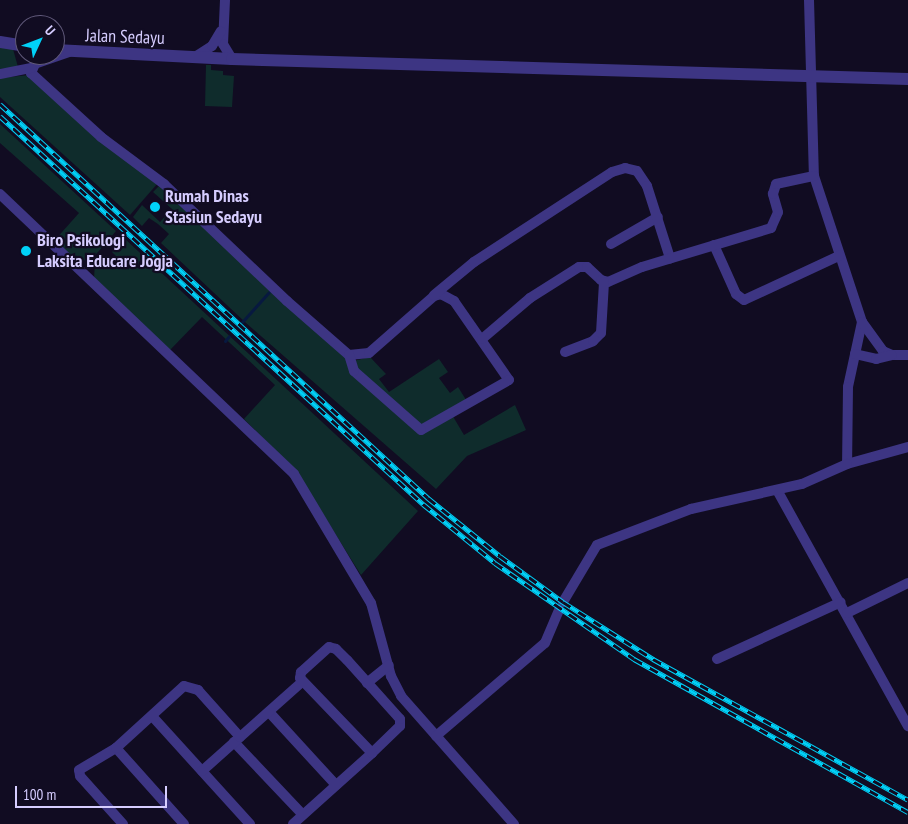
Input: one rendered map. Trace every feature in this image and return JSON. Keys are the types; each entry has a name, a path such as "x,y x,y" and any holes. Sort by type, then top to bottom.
{"street":[{"path":"226,0 224,49 232,59"},
{"path":"809,0 814,176 862,322 877,345 892,356"},
{"path":"194,57 212,46 224,23"},
{"path":"0,42 15,44"},
{"name":"Jalan Sedayu","path":"65,51 232,59 908,79"},
{"path":"0,74 31,68 40,61 70,52"},
{"path":"31,68 35,78 101,137 164,184 286,301 349,355 354,371 421,430 509,380 482,339 448,295 434,296"},
{"path":"349,355 369,353 474,262 612,172 625,168 637,172 647,186 670,258"},
{"path":"604,282 670,258 770,228 778,212 773,194 776,184 814,176"},
{"path":"0,194 294,474 364,587 378,621 395,685 436,736 514,824"},
{"path":"611,244 658,217"},
{"path":"714,245 736,294 744,300 839,256"},
{"path":"482,339 530,298 579,267 591,268 604,282 601,333 593,341 565,352"},
{"path":"846,464 847,396 862,322"},
{"path":"855,354 876,359 908,355"},
{"path":"436,736 545,643 561,606 598,545 691,509 817,479 846,464 908,447"},
{"path":"777,490 841,602 908,726"},
{"path":"847,613 908,583"},
{"path":"717,659 841,602"},
{"path":"293,824 372,753 401,722 332,647 326,649 301,672 302,682 372,753"},
{"path":"367,683 389,664"},
{"path":"202,771 302,682"},
{"path":"123,824 78,773 81,767 116,748 189,685 198,690 237,740 303,815"},
{"path":"381,699 395,685"},
{"path":"269,712 336,785"},
{"path":"152,716 250,824"},
{"path":"116,748 184,824"}],"green space":[{"path":"0,47 13,49 15,65 18,67 0,69"},
{"path":"206,65 211,65 211,70 223,71 223,75 234,76 232,107 205,106"},
{"path":"29,75 158,183 130,215 0,97 0,78"},
{"path":"0,124 116,231 92,259 75,262 54,241 79,213 0,143"},
{"path":"160,185 353,361 370,357 386,374 379,379 389,392 439,359 448,372 439,378 450,393 458,387 468,403 451,413 464,435 515,405 526,430 467,456 436,489 246,323 161,243 169,234 158,224 149,218 142,226 133,217 142,205 160,222 172,209 153,192"},
{"path":"124,238 418,511 361,575 296,471 244,419 275,385 202,317 170,350 94,279 95,261 99,256 110,265 117,257 112,252"}],"waterway":[{"path":"242,322 269,292"},
{"path":"225,341 229,336"}],"railway":[{"path":"0,104 428,498 500,556 563,602 653,659 908,800"},
{"path":"0,116 423,504 495,563 634,659 908,812"}],"place":[{"name":"Rumah Dinas Stasiun Sedayu","path":"155,207"},
{"name":"Biro Psikologi Laksita Educare Jogja","path":"26,251"}]}
